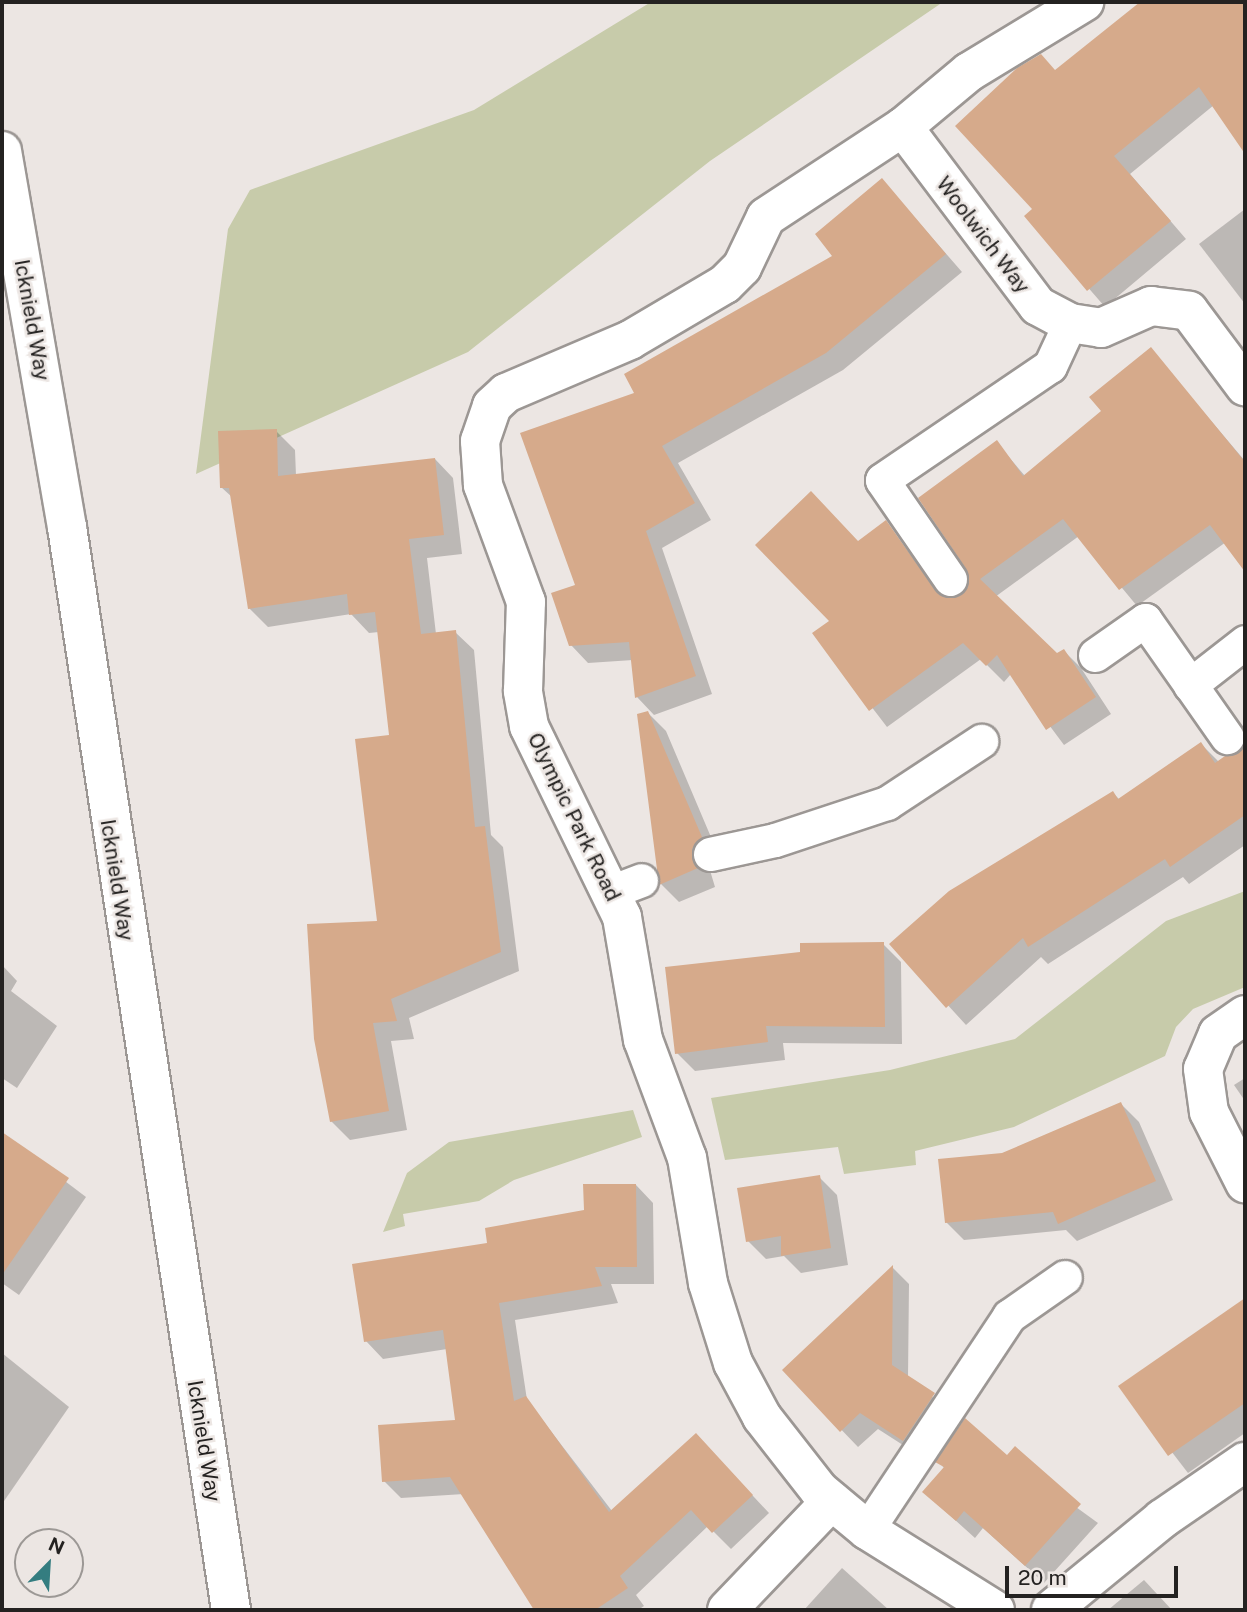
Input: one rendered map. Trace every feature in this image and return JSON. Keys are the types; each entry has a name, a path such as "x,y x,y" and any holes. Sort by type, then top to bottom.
{"street":[{"name":"Olympic Park Road","path":"995,1610 867,1530 831,1501 762,1417 723,1338 688,1158 643,1040 629,941 627,886 529,726 523,691 526,602 483,485 483,428 506,393 620,345 725,284 742,267 766,217 903,127 969,72 1084,2"},
{"name":"Woolwich Way","path":"903,127 1020,288 1070,323"},
{"name":"Icknield Way","path":"2,151 67,527 231,1610"},
{"path":"1070,323 1113,326 1151,306 1189,312 1245,386"},
{"path":"1245,1015 1219,1034 1203,1069 1209,1112 1245,1183"},
{"path":"1051,1610 1162,1519 1245,1462"},
{"path":"727,1610 831,1501"}],"lane":[{"path":"950,579 882,480 1051,366 1070,323"},
{"path":"1095,655 1145,620 1227,737"},
{"path":"1191,685 1245,642"},
{"path":"710,854 775,840 887,803 981,741"},
{"path":"867,1530 1009,1316 1065,1277"}],"green space":[{"path":"651,2 943,2 710,161 468,352 196,474 228,229 250,190 474,110"},
{"path":"1245,891 1245,987 1193,1009 1176,1027 1165,1056 1014,1127 915,1151 916,1165 844,1174 838,1147 725,1160 711,1098 890,1070 1015,1039 1166,921"},
{"path":"633,1110 642,1137 514,1180 479,1201 403,1214 405,1226 383,1232 407,1173 449,1142"}],"building":[{"path":"1140,2 1245,2 1245,154 1199,87 1114,156 1171,221 1087,291 1024,216 1032,209 955,126 1017,68 1041,54 1055,70"},
{"path":"882,178 946,254 826,353 662,446 695,503 646,531 696,676 635,698 629,642 569,646 551,593 575,585 520,433 634,393 624,374 832,256 815,234"},
{"path":"1151,347 1245,462 1245,572 1210,525 1119,590 1063,519 980,579 1057,653 1064,649 1096,697 1046,730 997,655 986,666 963,643 869,711 812,633 829,621 755,545 811,491 858,541 886,520 935,590 960,595 968,587 966,569 918,498 997,440 1023,476 1101,411 1089,397"},
{"path":"277,429 278,476 435,458 444,535 409,539 421,634 456,630 475,827 485,826 501,952 391,999 397,1021 373,1023 389,1111 330,1122 314,1039 307,924 377,921 355,739 389,735 375,612 349,615 347,594 248,609 229,488 220,488 218,431"},
{"path":"648,711 702,837 692,849 698,868 659,885 637,714"},
{"path":"1201,742 1215,763 1245,742 1245,815 1170,867 1165,859 1028,947 1023,938 946,1008 889,944 949,891 1113,791 1118,799"},
{"path":"884,942 885,1027 766,1026 768,1042 675,1054 665,967 800,952 800,943"},
{"path":"1121,1102 1156,1181 1058,1224 1053,1212 945,1223 938,1159 1002,1153"},
{"path":"2,1132 69,1178 2,1275"},
{"path":"820,1175 831,1248 781,1256 781,1236 746,1242 737,1188"},
{"path":"583,1184 636,1184 637,1267 595,1267 602,1286 499,1303 514,1401 526,1396 609,1512 696,1433 753,1495 712,1533 691,1510 620,1576 628,1588 595,1610 534,1610 450,1477 382,1482 378,1425 455,1420 443,1330 364,1342 352,1264 487,1243 485,1228 584,1210"},
{"path":"893,1265 892,1365 935,1393 903,1441 860,1413 840,1432 782,1370"},
{"path":"1245,1298 1245,1403 1168,1456 1118,1386"},
{"path":"965,1418 1007,1455 1015,1446 1081,1504 1025,1566 964,1511 956,1521 922,1492 944,1467 935,1462"}]}
